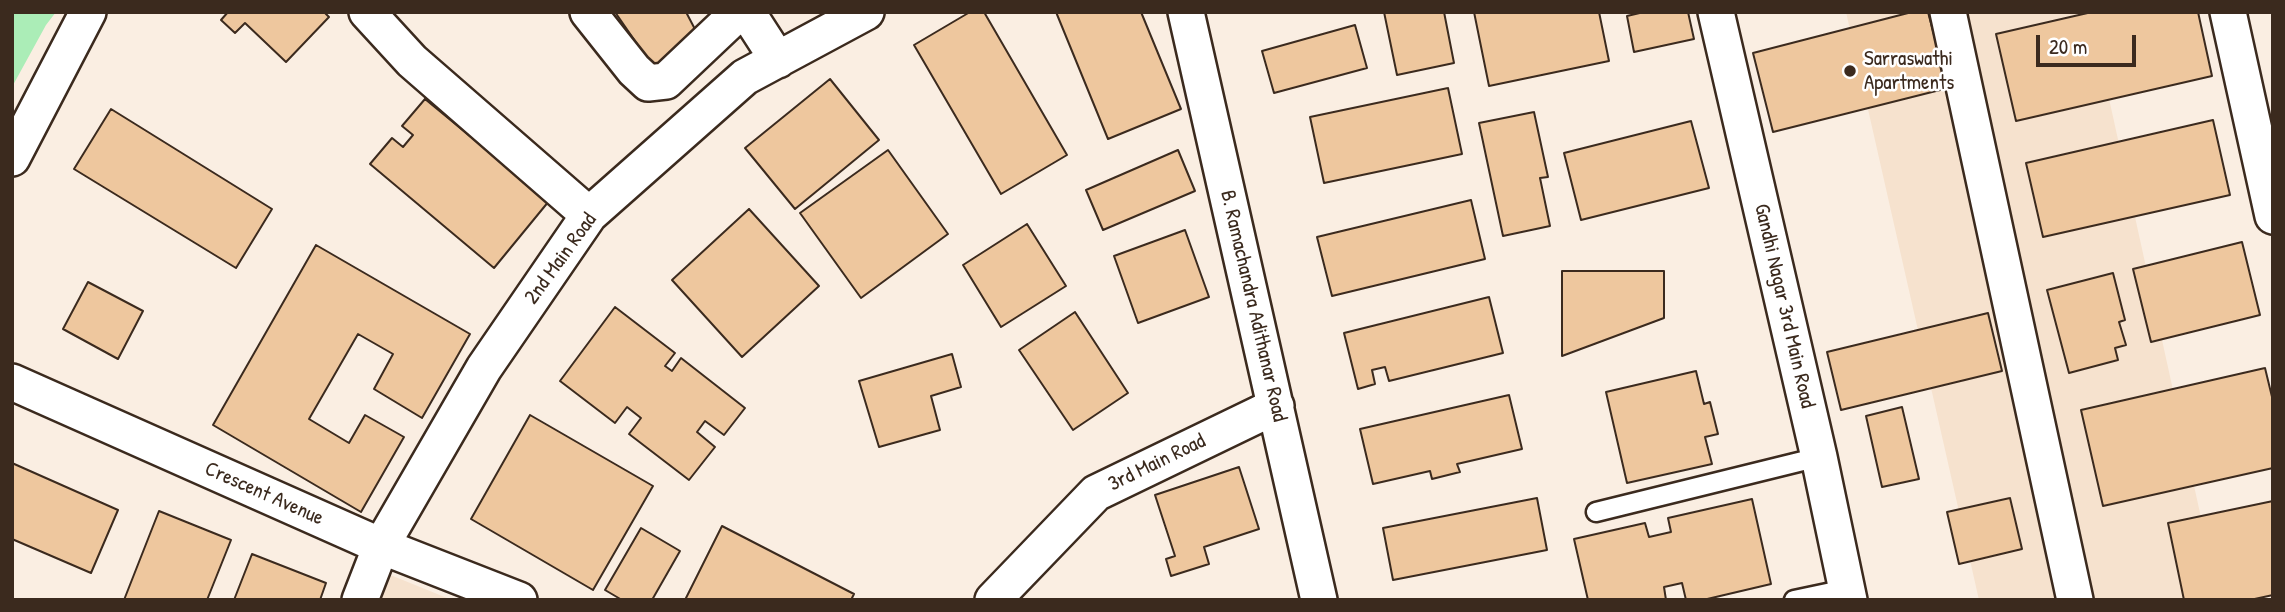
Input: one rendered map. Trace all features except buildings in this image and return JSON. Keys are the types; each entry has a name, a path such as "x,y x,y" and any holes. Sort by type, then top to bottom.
{"street":[{"path":"12,158 88,12"},
{"path":"367,12 412,61 589,215"},
{"path":"588,12 634,70 648,83 666,81 739,12"},
{"path":"747,12 778,60"},
{"name":"2nd Main Road","path":"360,600 381,546 484,368 589,215 745,77 866,12"},
{"name":"B. Ramachandra Adithanar Road","path":"1186,12 1319,600"},
{"name":"Gandhi Nagar 3rd Main Road","path":"1716,12 1848,594"},
{"path":"1948,12 2075,600"},
{"path":"2228,12 2273,216"},
{"name":"Crescent Avenue","path":"12,382 381,546 519,600"},
{"name":"3rd Main Road","path":"993,600 1096,493 1276,406"}],"lane":[{"path":"1596,512 1819,457"},
{"path":"1794,600 1848,594"}],"shaded area":[{"path":"1846,12 2090,12 2218,595 2196,600 1979,600"},
{"path":"388,574 452,600 378,600"}],"green space":[{"path":"12,12 56,12 12,87"}],"place":[{"name":"Sarraswathi Apartments","path":"1850,71"}]}
